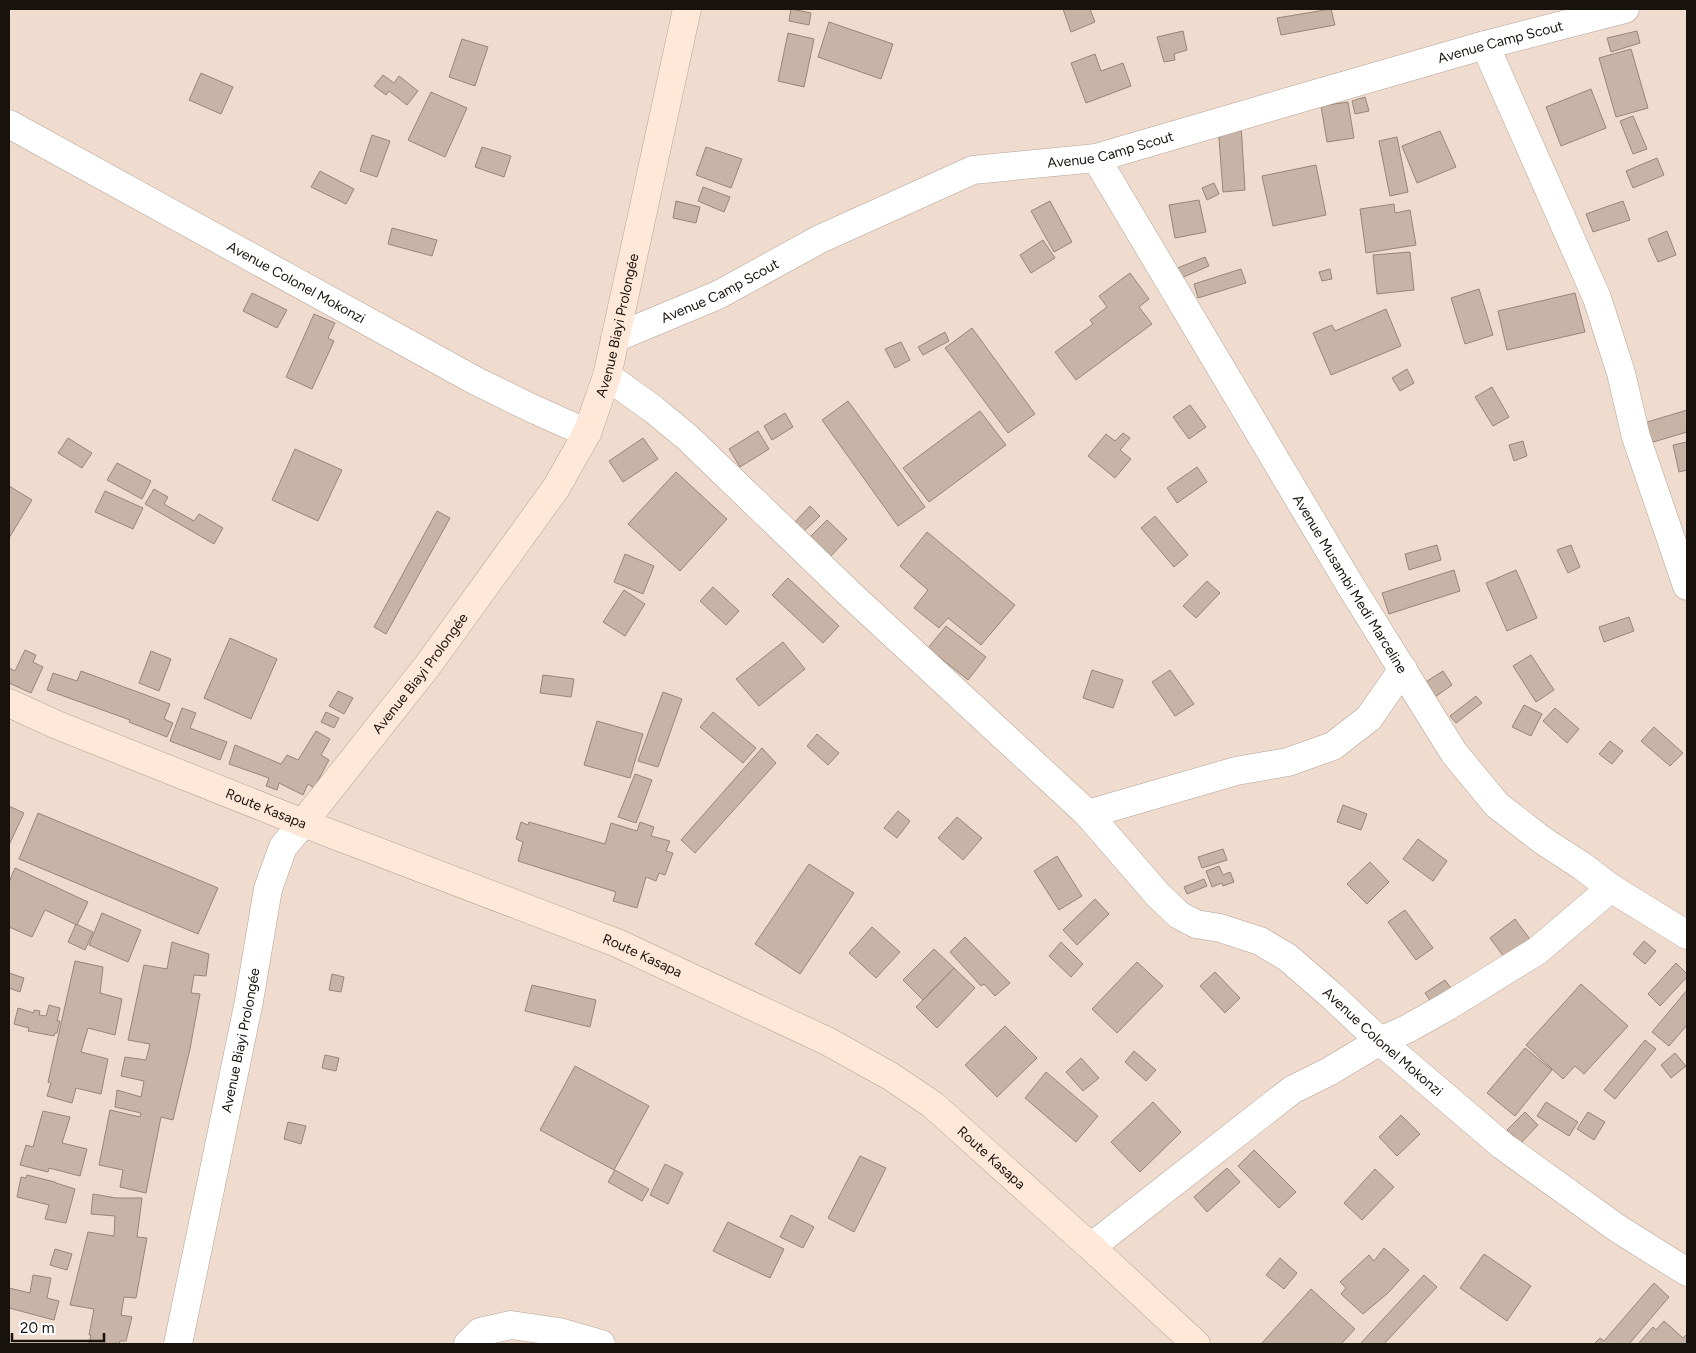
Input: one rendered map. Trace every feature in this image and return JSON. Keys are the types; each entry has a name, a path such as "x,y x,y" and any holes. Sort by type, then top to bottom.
{"main road":[{"name":"Avenue Biayi Prolongée","path":"302,823 428,665 556,488 587,433 607,376 687,9"},
{"name":"Route Kasapa","path":"9,703 58,725 302,823 616,943 827,1041 890,1076 932,1105 1196,1344"}],"street":[{"name":"Avenue Camp Scout","path":"615,338 718,295 820,239 973,170 1096,158 1486,46 1625,9"},
{"path":"1486,46 1597,298 1621,373 1636,436 1687,586"},
{"name":"Avenue Colonel Mokonzi","path":"9,124 476,381 587,433"},
{"name":"Avenue Musambi Medi Marceline","path":"1096,158 1348,580 1454,753 1497,805 1542,840 1611,888 1687,935"},
{"name":"Avenue Colonel Mokonzi","path":"607,376 653,409 687,437 852,596 1088,814 1158,896 1179,916 1196,924 1220,928 1260,941 1280,953 1332,996 1380,1041 1503,1146 1617,1228 1687,1272"},
{"path":"1088,814 1236,771 1288,762 1333,746 1369,718 1403,669"},
{"name":"Avenue Biayi Prolongée","path":"178,1344 249,1001 268,889 283,847 302,823"},
{"path":"1091,1247 1292,1090 1330,1071 1380,1041 1407,1030 1537,951 1611,888"},
{"path":"468,1344 480,1332 511,1325 559,1332 601,1344"}],"building":[{"path":"791,9 811,13 809,25 789,21"},
{"path":"1063,9 1090,9 1095,22 1071,32"},
{"path":"1331,9 1335,25 1281,35 1277,18"},
{"path":"829,22 893,44 881,79 818,57"},
{"path":"1183,31 1187,50 1174,54 1175,60 1164,62 1157,37"},
{"path":"1637,31 1640,43 1611,52 1607,38"},
{"path":"788,33 814,39 804,87 778,81"},
{"path":"462,39 488,47 475,86 449,77"},
{"path":"1631,49 1648,108 1616,117 1599,58"},
{"path":"1095,54 1101,71 1123,63 1131,86 1086,103 1071,63"},
{"path":"201,73 233,87 221,114 189,100"},
{"path":"383,75 394,83 399,76 418,91 407,105 389,91 386,95 374,86"},
{"path":"1591,89 1606,128 1561,146 1546,107"},
{"path":"431,92 467,108 445,157 408,140"},
{"path":"1365,97 1369,111 1355,114 1352,101"},
{"path":"1348,102 1354,138 1327,142 1321,106"},
{"path":"1633,116 1647,149 1633,154 1620,121"},
{"path":"1241,124 1245,190 1223,192 1218,125"},
{"path":"1440,131 1456,167 1417,183 1402,146"},
{"path":"372,135 390,141 377,177 360,171"},
{"path":"1397,137 1408,192 1390,196 1379,141"},
{"path":"482,147 511,156 504,177 475,167"},
{"path":"706,147 742,159 731,188 696,175"},
{"path":"1657,158 1664,175 1633,188 1626,171"},
{"path":"1316,165 1326,215 1273,226 1262,176"},
{"path":"320,171 354,189 346,204 311,187"},
{"path":"1214,183 1219,194 1207,200 1202,188"},
{"path":"703,187 730,197 724,212 698,201"},
{"path":"1199,200 1206,232 1175,238 1169,205"},
{"path":"676,201 700,207 696,223 673,218"},
{"path":"1050,201 1072,242 1054,252 1031,211"},
{"path":"1623,201 1630,220 1593,232 1586,214"},
{"path":"1394,204 1395,213 1410,210 1416,245 1366,253 1360,209"},
{"path":"392,228 437,240 432,256 388,244"},
{"path":"1667,231 1676,255 1658,262 1648,239"},
{"path":"1043,240 1055,258 1031,273 1020,255"},
{"path":"1410,252 1414,290 1377,294 1373,255"},
{"path":"1205,257 1209,266 1179,279 1175,269"},
{"path":"1241,269 1246,283 1198,298 1194,284"},
{"path":"1330,269 1332,279 1322,281 1319,272"},
{"path":"1130,273 1149,299 1139,307 1152,324 1076,380 1055,352 1093,324 1090,320 1107,307 1099,296"},
{"path":"1479,289 1493,335 1465,344 1451,298"},
{"path":"252,293 287,310 277,328 243,311"},
{"path":"1575,293 1585,332 1507,350 1498,311"},
{"path":"1386,309 1401,346 1331,375 1313,333 1332,325 1335,331"},
{"path":"314,314 335,323 328,338 334,341 312,389 286,377"},
{"path":"972,328 1035,414 1008,433 945,348"},
{"path":"945,332 949,341 923,355 918,347"},
{"path":"901,342 910,360 895,368 885,349"},
{"path":"1407,369 1414,383 1400,391 1392,378"},
{"path":"1492,387 1509,417 1493,426 1475,397"},
{"path":"848,401 925,507 898,526 822,420"},
{"path":"1190,405 1206,427 1189,439 1173,417"},
{"path":"1687,410 1687,432 1650,443 1644,423"},
{"path":"980,411 1006,445 929,502 903,468"},
{"path":"785,413 793,427 772,440 764,426"},
{"path":"758,431 769,449 740,467 729,449"},
{"path":"1123,433 1130,438 1120,450 1131,459 1115,478 1088,456 1106,434 1115,441"},
{"path":"68,438 92,453 82,468 58,453"},
{"path":"643,438 658,459 623,482 609,461"},
{"path":"1523,441 1527,456 1514,461 1509,445"},
{"path":"1687,442 1687,470 1679,472 1673,445"},
{"path":"295,449 342,470 318,521 272,500"},
{"path":"117,463 151,481 142,499 107,480"},
{"path":"1197,467 1207,482 1177,503 1167,488"},
{"path":"676,472 727,519 680,571 628,524"},
{"path":"9,486 32,500 9,538"},
{"path":"154,489 168,497 164,504 194,521 199,514 223,528 214,544 145,504"},
{"path":"105,491 143,508 133,529 95,512"},
{"path":"810,506 820,516 802,533 793,524"},
{"path":"437,511 450,518 386,634 374,627"},
{"path":"1155,516 1188,555 1174,567 1141,528"},
{"path":"827,520 847,539 828,559 807,540"},
{"path":"927,532 1015,605 981,645 948,618 939,628 914,608 928,590 900,566"},
{"path":"1437,545 1441,560 1409,570 1405,554"},
{"path":"1571,545 1580,567 1568,573 1557,550"},
{"path":"625,554 654,566 643,594 614,582"},
{"path":"1454,570 1460,591 1389,614 1382,593"},
{"path":"1516,570 1537,618 1507,631 1486,583"},
{"path":"788,578 839,626 823,643 772,595"},
{"path":"1207,581 1220,593 1196,618 1183,606"},
{"path":"713,587 739,611 726,625 700,601"},
{"path":"624,590 645,604 625,636 603,622"},
{"path":"1629,617 1634,631 1604,642 1599,627"},
{"path":"946,626 986,657 968,680 928,648"},
{"path":"230,638 277,659 251,719 204,698"},
{"path":"783,642 805,669 759,706 736,679"},
{"path":"25,650 36,655 33,662 43,667 31,693 9,683 9,668 15,671"},
{"path":"151,651 171,659 159,691 139,683"},
{"path":"1531,655 1554,690 1536,702 1513,666"},
{"path":"1092,670 1123,680 1113,708 1083,698"},
{"path":"1170,670 1194,704 1175,716 1152,682"},
{"path":"81,671 170,704 164,719 173,723 167,737 129,722 130,720 47,690 53,673 77,681"},
{"path":"1443,671 1452,685 1435,697 1424,683"},
{"path":"543,675 574,679 571,697 540,693"},
{"path":"338,691 353,698 344,714 329,706"},
{"path":"663,692 682,699 658,767 638,761"},
{"path":"1476,696 1482,703 1456,723 1450,716"},
{"path":"1524,705 1542,714 1531,736 1512,727"},
{"path":"182,708 196,713 190,728 227,742 220,760 170,741"},
{"path":"1555,708 1579,729 1567,743 1543,721"},
{"path":"326,712 339,718 334,728 321,722"},
{"path":"713,712 756,748 743,763 700,727"},
{"path":"597,721 643,734 630,778 584,765"},
{"path":"1654,727 1683,753 1670,766 1641,741"},
{"path":"316,731 330,739 321,755 329,760 314,788 308,784 303,795 279,783 277,790 266,786 269,778 229,764 235,745 281,764 287,755 298,760"},
{"path":"817,734 839,753 828,765 807,746"},
{"path":"1610,741 1623,751 1612,764 1599,754"},
{"path":"762,748 776,763 695,853 681,840"},
{"path":"635,774 652,780 636,823 618,817"},
{"path":"1343,805 1367,814 1361,830 1337,822"},
{"path":"9,806 24,813 9,845"},
{"path":"898,811 910,821 897,838 884,828"},
{"path":"38,813 218,888 198,934 19,859"},
{"path":"957,817 982,838 963,860 938,838"},
{"path":"521,822 528,825 529,822 605,844 611,823 637,831 640,822 654,827 651,836 670,841 666,851 673,853 665,875 659,873 656,881 646,877 637,908 613,901 616,892 518,861 523,842 516,839"},
{"path":"1418,839 1447,861 1433,881 1403,859"},
{"path":"1223,849 1227,860 1202,868 1198,857"},
{"path":"1057,856 1082,896 1059,910 1034,871"},
{"path":"1370,862 1389,882 1367,904 1347,884"},
{"path":"809,864 854,893 800,974 755,944"},
{"path":"1219,866 1223,875 1230,872 1234,882 1223,886 1222,883 1212,887 1206,871"},
{"path":"15,868 88,902 77,925 45,910 32,937 9,927 9,882"},
{"path":"1204,879 1207,886 1187,894 1184,887"},
{"path":"1095,899 1109,914 1077,945 1063,930"},
{"path":"1405,910 1433,948 1416,960 1388,922"},
{"path":"102,913 141,930 128,962 89,945"},
{"path":"1515,919 1532,942 1507,961 1490,938"},
{"path":"76,924 93,932 85,950 68,942"},
{"path":"872,927 900,952 876,978 849,953"},
{"path":"965,937 1010,983 995,996 984,984 981,986 950,952"},
{"path":"1644,941 1656,951 1645,964 1633,954"},
{"path":"172,942 209,954 206,976 194,975 191,993 200,994 190,1049 173,1120 161,1117 146,1193 120,1187 123,1170 99,1165 110,1110 140,1117 141,1113 115,1107 117,1090 141,1097 144,1081 121,1076 125,1057 146,1060 150,1044 128,1040 144,965 167,969"},
{"path":"1061,942 1083,964 1071,977 1049,956"},
{"path":"934,949 954,968 923,1000 903,980"},
{"path":"75,961 103,967 100,993 122,999 115,1035 88,1028 81,1052 108,1059 101,1094 76,1088 72,1103 47,1096 51,1083 48,1082"},
{"path":"1137,962 1163,986 1117,1033 1092,1009"},
{"path":"1676,963 1687,974 1687,977 1660,1006 1648,994"},
{"path":"954,968 975,988 937,1028 916,1007"},
{"path":"1215,972 1240,998 1225,1013 1200,986"},
{"path":"9,973 24,978 20,992 9,988"},
{"path":"332,974 344,977 341,992 329,990"},
{"path":"1445,980 1453,991 1433,1005 1425,993"},
{"path":"1581,984 1628,1026 1584,1074 1575,1066 1563,1079 1526,1045"},
{"path":"532,985 596,1000 590,1027 525,1011"},
{"path":"1687,990 1687,1025 1669,1046 1652,1032"},
{"path":"49,1005 60,1008 57,1021 60,1021 57,1033 54,1036 28,1031 29,1028 14,1024 18,1008 34,1013 34,1010 40,1011 39,1015 46,1016"},
{"path":"1005,1026 1037,1058 997,1097 965,1065"},
{"path":"1645,1040 1656,1049 1615,1099 1604,1090"},
{"path":"1525,1048 1552,1070 1515,1116 1487,1093"},
{"path":"1134,1051 1156,1070 1146,1081 1125,1062"},
{"path":"1675,1053 1686,1066 1671,1078 1661,1065"},
{"path":"325,1055 339,1058 336,1071 322,1068"},
{"path":"1081,1058 1099,1078 1083,1091 1066,1072"},
{"path":"575,1066 649,1106 614,1170 540,1130"},
{"path":"1046,1072 1098,1116 1076,1142 1025,1098"},
{"path":"1153,1102 1181,1132 1140,1172 1111,1142"},
{"path":"1546,1102 1578,1122 1569,1136 1537,1116"},
{"path":"43,1111 70,1117 62,1143 87,1149 80,1176 49,1168 48,1172 20,1165 26,1145 33,1147"},
{"path":"1525,1112 1538,1125 1521,1143 1507,1130"},
{"path":"1588,1112 1605,1122 1594,1140 1577,1129"},
{"path":"1401,1115 1420,1134 1397,1156 1379,1137"},
{"path":"288,1122 306,1126 301,1144 284,1139"},
{"path":"1254,1150 1296,1192 1279,1208 1238,1166"},
{"path":"860,1156 886,1168 854,1232 828,1218"},
{"path":"665,1164 683,1173 668,1204 650,1195"},
{"path":"1227,1168 1240,1182 1207,1212 1194,1197"},
{"path":"1375,1169 1394,1187 1362,1220 1344,1203"},
{"path":"615,1170 649,1189 642,1201 608,1182"},
{"path":"27,1175 75,1189 66,1223 45,1219 49,1205 17,1197 21,1177 26,1178"},
{"path":"93,1194 116,1198 142,1198 137,1237 147,1238 136,1298 124,1297 121,1315 132,1317 126,1341 120,1341 119,1344 89,1344 94,1309 70,1305 88,1232 114,1236 115,1216 91,1214"},
{"path":"791,1215 814,1227 803,1248 780,1237"},
{"path":"728,1222 784,1249 770,1278 713,1251"},
{"path":"1384,1248 1409,1270 1388,1293 1363,1314 1341,1294 1346,1288 1340,1282 1369,1255 1374,1261"},
{"path":"55,1249 72,1254 67,1270 50,1265"},
{"path":"1484,1254 1531,1286 1507,1321 1460,1288"},
{"path":"1280,1258 1297,1273 1284,1289 1266,1275"},
{"path":"33,1275 51,1278 47,1298 59,1301 54,1320 9,1308 9,1288 30,1293"},
{"path":"1424,1275 1437,1287 1384,1344 1360,1344"},
{"path":"1654,1283 1669,1297 1629,1344 1594,1344 1600,1338 1604,1341"},
{"path":"1311,1289 1355,1329 1341,1344 1261,1344"},
{"path":"1664,1321 1683,1338 1687,1334 1687,1344 1638,1344 1653,1327 1656,1330"}]}
